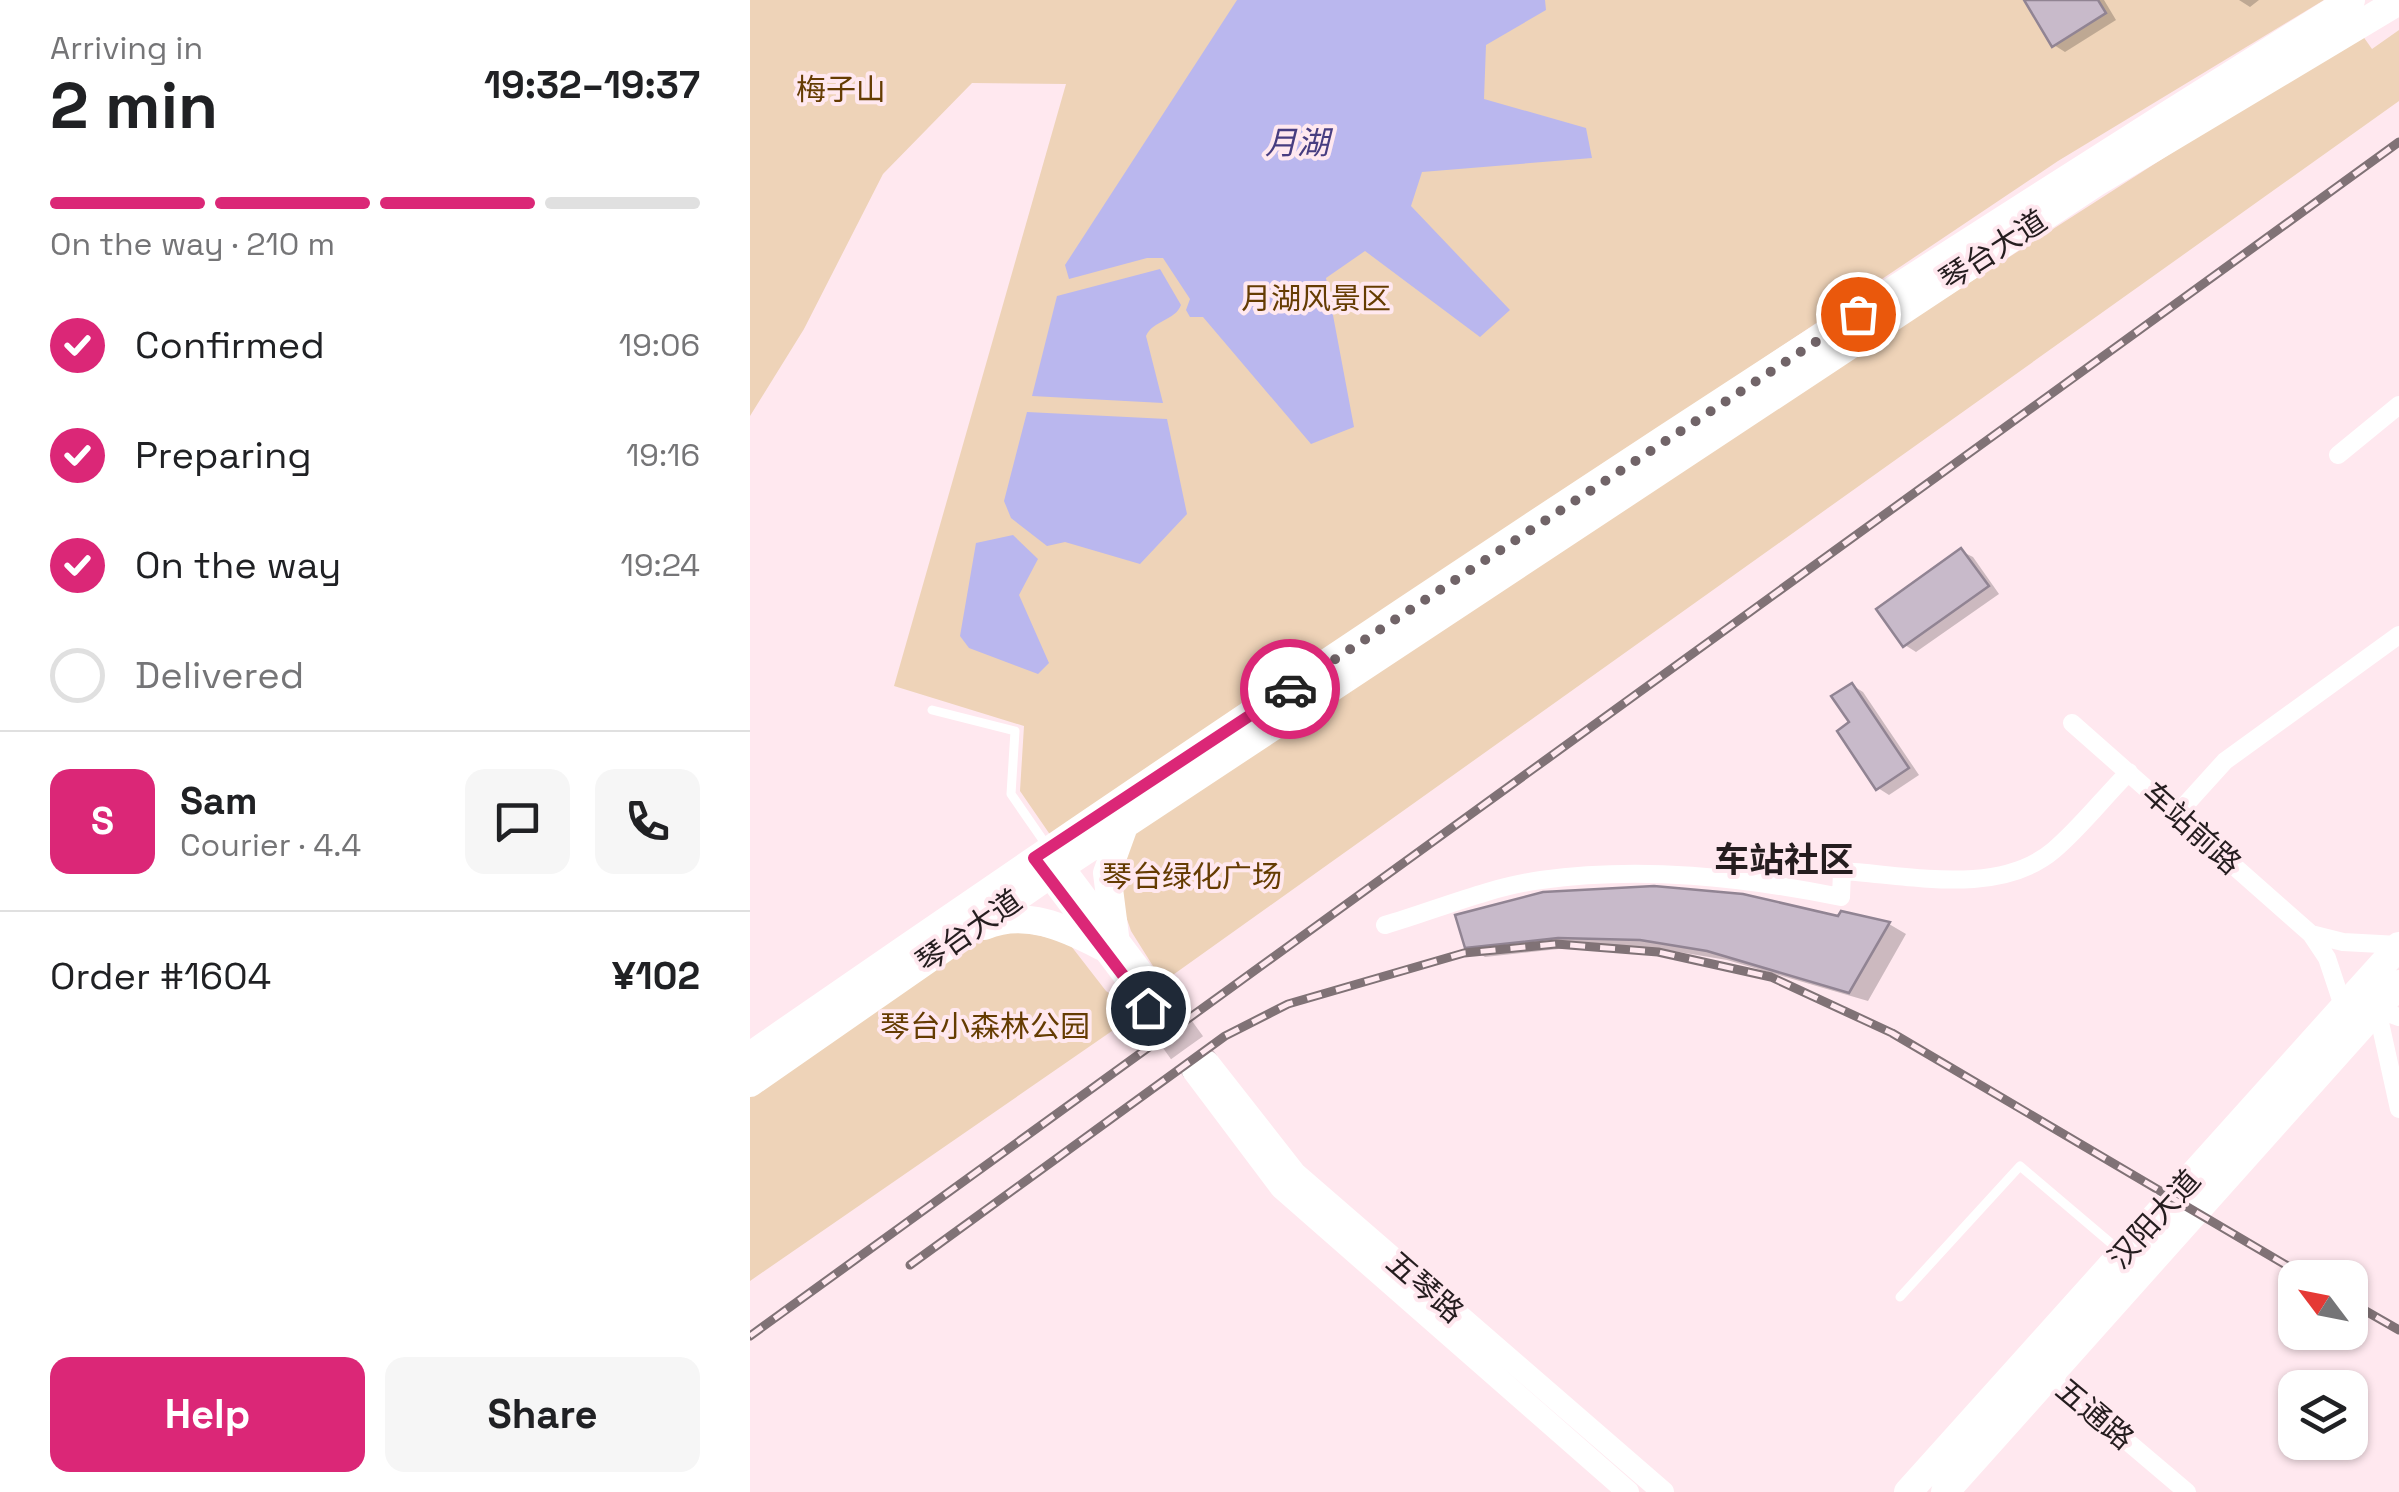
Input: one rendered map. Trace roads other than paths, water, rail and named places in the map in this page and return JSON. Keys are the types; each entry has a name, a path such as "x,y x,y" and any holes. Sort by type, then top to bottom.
{"main road":[{"name":"琴台大道","path":"750,1056 1048,862 1939,261 2350,0"},
{"name":"琴台大道","path":"750,1082 964,934 1048,862 1124,826 2095,183 2399,1"},
{"path":"1108,941 1107,873 1124,826"},
{"path":"1048,862 1155,1003"},
{"path":"964,934 995,922 1022,918 1108,941"},
{"name":"汉阳大道","path":"1908,1492 2399,945"},
{"name":"汉阳大道","path":"1945,1492 2388,1013 2399,984"},
{"name":"五琴路","path":"1628,1492 1281,1188 1201,1066 1294,1173 1663,1492"}],"street":[{"path":"2338,455 2399,404"},
{"path":"2176,814 2226,762 2399,635"},
{"name":"车站前路","path":"2072,723 2311,934"},
{"path":"1385,925 1517,886 1572,877 1644,872 1766,882 1840,897 1842,871 1982,878 2014,872 2052,852 2129,772"},
{"path":"2311,934 2343,942 2399,945"},
{"path":"2311,934 2327,958 2344,1008"},
{"path":"2388,1013 2399,1110"},
{"name":"五通路","path":"2049,1376 2187,1492"}],"lane":[{"path":"932,710 1016,731 1011,794 1048,862"},
{"path":"1900,1298 2020,1166 2123,1254"}],"water":[{"name":"月湖","path":"1237,0 1545,0 1546,10 1486,45 1484,99 1586,128 1592,158 1422,172 1411,206 1510,310 1480,337 1365,251 1326,278 1354,427 1311,444 1203,317 1190,317 1186,310 1190,299 1163,258 1147,258 1069,279 1065,265"},
{"path":"1160,269 1181,305 1146,336 1163,403 1032,396 1057,296"},
{"path":"1027,412 1167,419 1187,514 1140,564 1065,542 1047,546 1011,518 1004,501"},
{"path":"1013,535 1038,559 1019,595 1049,663 1038,674 969,648 960,636 976,543"}],"tunnel":[{"path":"1162,998 1208,1062"},
{"path":"1148,1008 1193,1071"}],"railway":[{"path":"750,1336 2399,142"},
{"path":"910,1265 1225,1036 1288,1004 1464,953 1556,944 1658,952 1771,977 1892,1033 2278,1260"},
{"path":"2368,1312 2399,1330"}],"district":[{"name":"车站社区","path":"1784,860"}],"park label":[{"name":"梅子山","path":"841,89"},
{"name":"月湖风景区","path":"1316,298"},
{"name":"琴台绿化广场","path":"1192,876"},
{"name":"琴台小森林公园","path":"985,1026"}]}
